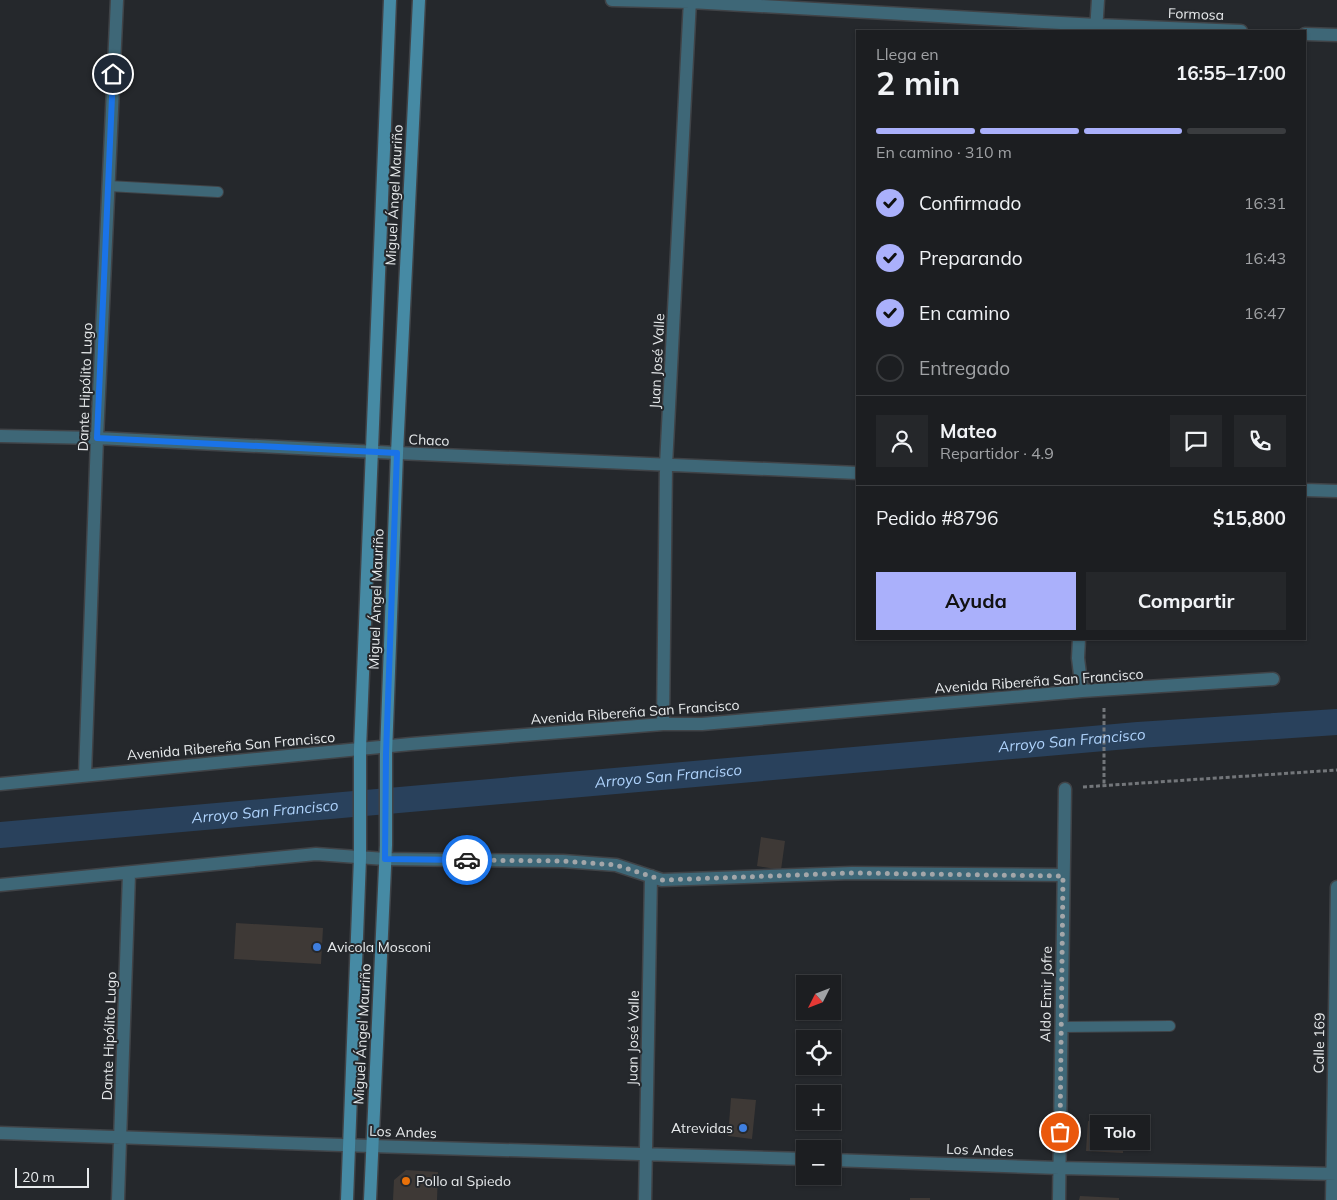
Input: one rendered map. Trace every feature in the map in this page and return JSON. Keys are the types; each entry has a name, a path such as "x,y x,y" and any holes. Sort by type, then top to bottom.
{"main road":[{"name":"Miguel Ángel Mauriño","path":"347,1200 361,853 360,748 390,0"},
{"name":"Miguel Ángel Mauriño","path":"370,1200 386,845 386,746 397,453 419,0"}],"street":[{"name":"Dante Hipólito Lugo","path":"85,775 97,438 117,0"},
{"name":"Formosa","path":"612,0 690,1 1096,28 1193,30"},
{"path":"1096,28 1098,0"},
{"name":"Juan José Valle","path":"663,724 666,465 690,1"},
{"path":"1306,34 1337,35"},
{"name":"Chaco","path":"0,436 97,438 856,473"},
{"path":"1306,490 1337,491"},
{"path":"1079,640 1078,658 1082,691"},
{"name":"Avenida Ribereña San Francisco","path":"0,784 360,748 663,724 702,724 1082,691 1273,679"},
{"name":"Aldo Emir Jofre","path":"1059,1200 1063,876 1066,789"},
{"path":"0,885 129,874 305,855 361,853 385,859 563,861 616,865 662,880 852,873 1063,876"},
{"name":"Dante Hipólito Lugo","path":"118,1200 129,874"},
{"name":"Juan José Valle","path":"645,1200 651,876"},
{"name":"Calle 169","path":"1332,1200 1334,1174 1337,887"},
{"name":"Los Andes","path":"0,1133 348,1146 796,1159"},
{"name":"Los Andes","path":"841,1160 1060,1168 1334,1174"}],"lane":[{"path":"108,186 218,192"},
{"path":"1061,1027 1170,1026"}],"path":[{"path":"1104,706 1104,785"},
{"path":"1066,789 1337,770"}],"building":[{"path":"761,837 785,841 781,870 757,866"},
{"path":"236,923 323,928 321,964 234,959"},
{"path":"731,1098 756,1100 752,1139 728,1136"},
{"path":"1088,1121 1124,1122 1123,1153 1086,1151"},
{"path":"406,1170 438,1172 437,1200 393,1200 394,1180"},
{"path":"1080,1196 1119,1198 1119,1200 1079,1200"},
{"path":"910,1198 930,1198 930,1200 910,1200"}],"waterway":[{"name":"Arroyo San Francisco","path":"0,835 1138,735 1337,722"}],"way so far":[{"path":"467,860 563,861 616,865 662,880 852,873 1063,876 1060,1132"}],"place":[{"name":"Avicola Mosconi","path":"317,947"},
{"name":"Atrevidas","path":"743,1128"},
{"name":"Tolo","path":"1060,1132"},
{"name":"Pollo al Spiedo","path":"406,1181"}],"route":[{"path":"113,74 97,438 397,453 386,754 385,859 467,860"}]}
